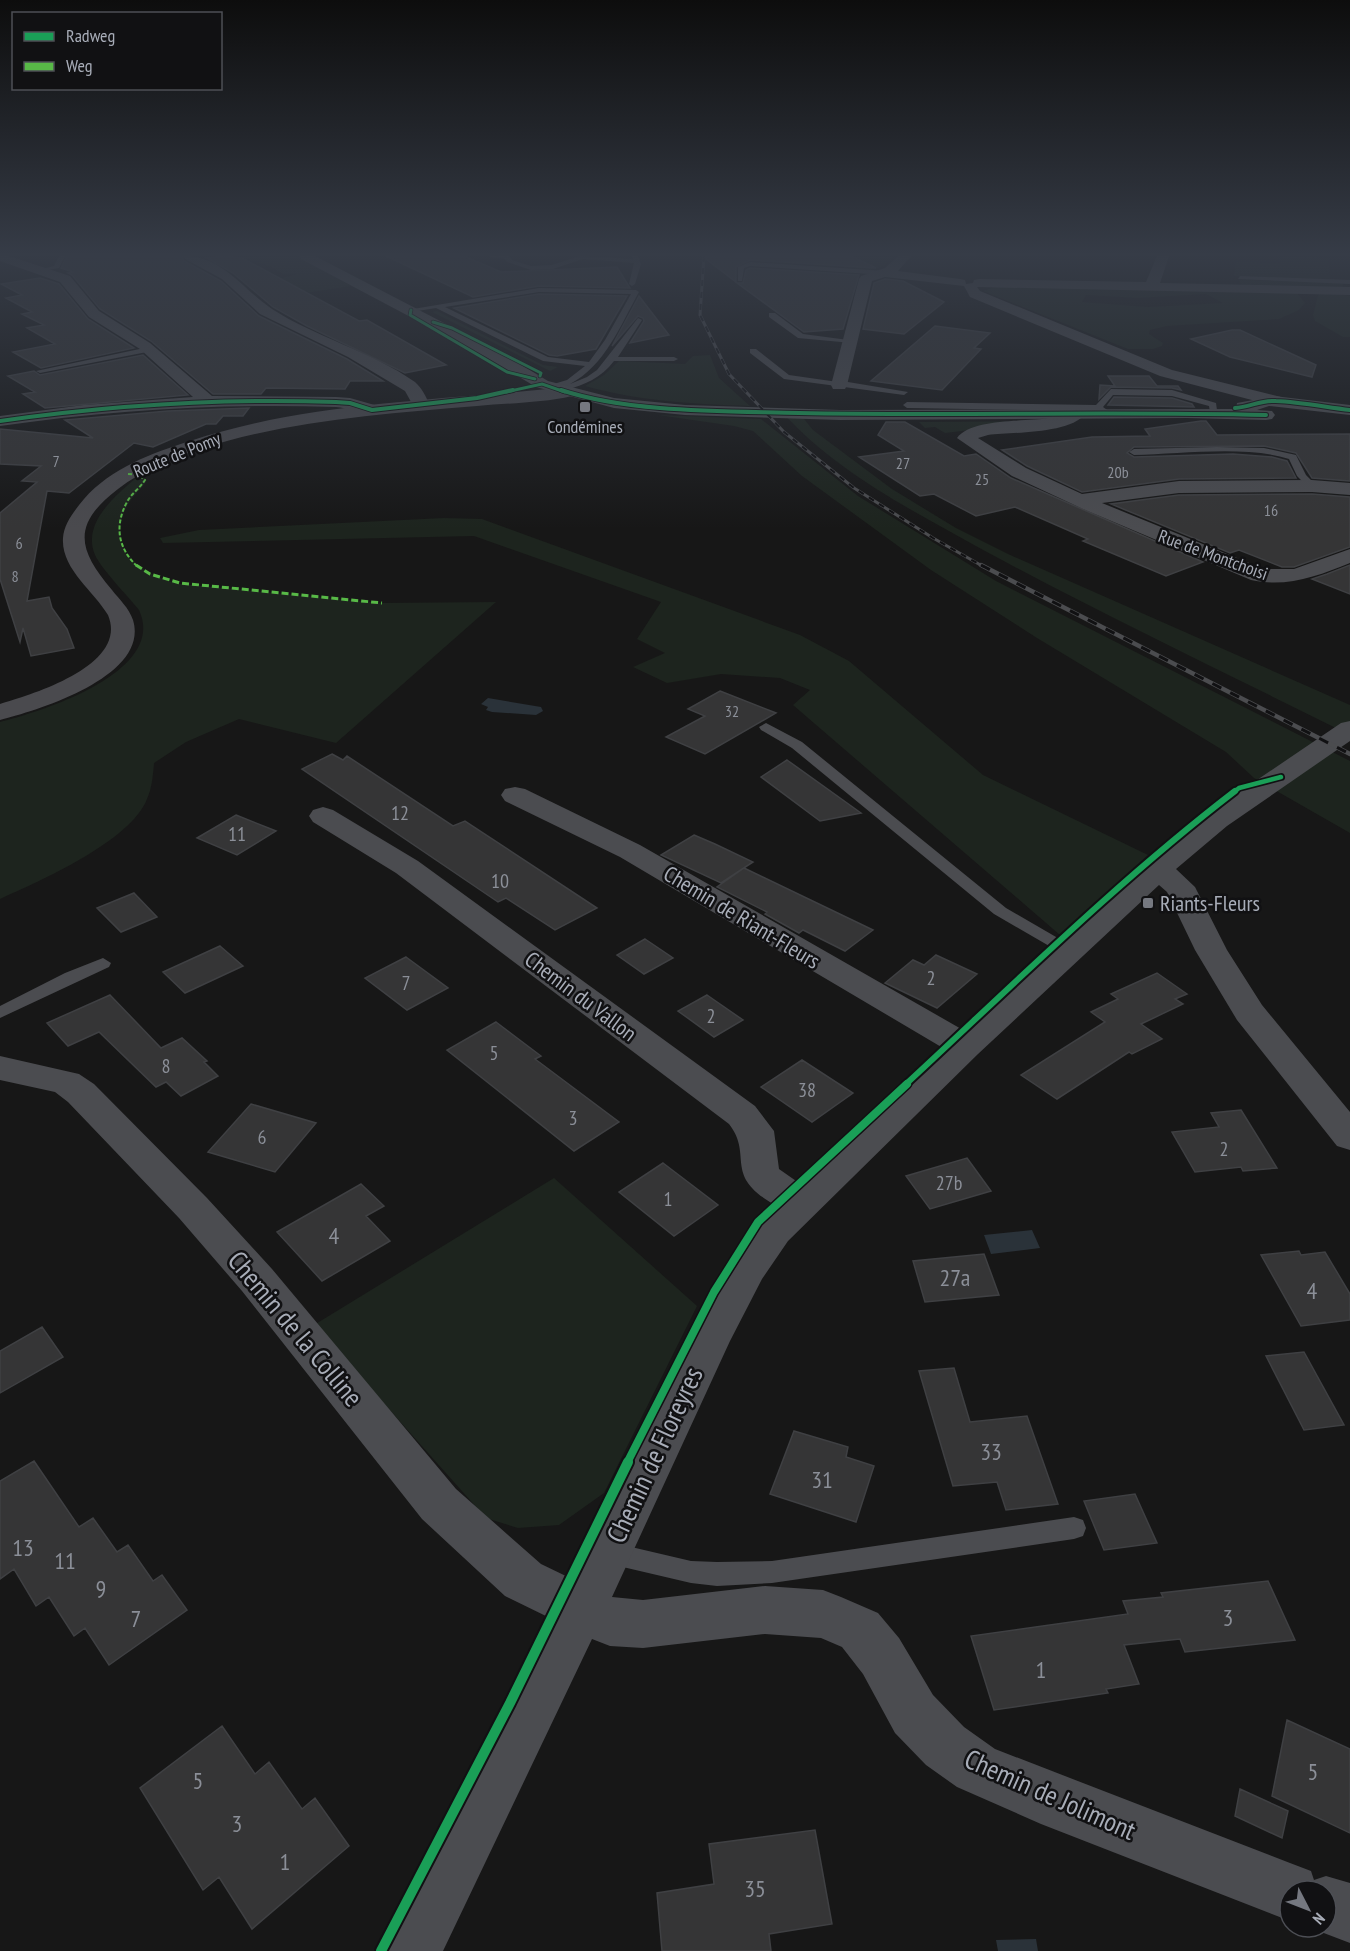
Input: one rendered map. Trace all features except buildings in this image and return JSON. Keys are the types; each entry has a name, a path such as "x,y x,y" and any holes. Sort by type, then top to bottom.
{"main road":[{"path":"478,347 553,388 625,405 800,414 1076,414 1103,407 1262,407 1289,418 1303,410 1350,410"},
{"name":"Route de Pomy","path":"425,405 553,388"},
{"name":"Route de Pomy","path":"0,712 36,702 83,681 110,659 121,642 122,622 112,605 80,566 73,547 74,530 83,514 106,489 149,462 209,440 293,420 372,410 510,399 553,388"},
{"path":"1200,408 1262,407"},
{"path":"1303,410 1350,415"}],"street":[{"path":"144,347 208,400"},
{"path":"339,347 411,387 425,405"},
{"path":"841,384 850,347"},
{"path":"1103,347 1166,373 1215,387 1262,407"},
{"path":"0,421 102,406 208,400 336,402 356,404 372,410"},
{"name":"Rue de Montchoisi","path":"1076,414 1053,423 982,431 966,438 1019,472 1079,500 1177,543 1269,578 1296,574 1350,555"},
{"path":"1079,500 1168,488 1312,486 1350,489"},
{"name":"Chemin de Floreyres","path":"412,1951 609,1552 709,1340 747,1269 774,1230 966,1046 1158,869 1217,819 1350,729"},
{"name":"Chemin de Riant-Fleurs","path":"515,795 630,851 921,1022 966,1046"},
{"name":"Chemin du Vallon","path":"323,816 407,867 742,1115 755,1131 761,1174 774,1187 801,1202"},
{"path":"1158,869 1179,887 1211,950 1249,1012 1350,1137"},
{"name":"Chemin de la Colline","path":"0,1068 66,1083 81,1093 193,1208 257,1280 440,1504 523,1580 581,1608"},
{"name":"Chemin de Jolimont","path":"581,1608 610,1622 643,1624 765,1610 823,1614 860,1630 881,1656 914,1713 945,1746 976,1768 1052,1800 1278,1887"}],"lane":[{"path":"521,347 546,359 589,364"},
{"path":"553,388 570,382 603,347"},
{"path":"553,388 574,387 592,380 619,347"},
{"path":"40,371 149,350"},
{"path":"753,351 787,377 904,392"},
{"path":"610,359 674,358"},
{"path":"907,405 1103,407"},
{"path":"1134,452 1259,451 1282,453 1293,458 1302,476 1312,486"},
{"path":"766,727 797,745 1000,911 1069,951"},
{"path":"0,1013 103,963"},
{"path":"609,1552 678,1570 717,1574 772,1572 1074,1528"}],"shaded area":[{"path":"502,347 508,347 543,365 558,367 550,371"},
{"path":"1123,347 1159,347 1153,349"},
{"path":"710,355 719,378 750,406 666,401 585,386 604,375 619,361 685,364 693,356"},
{"path":"783,413 800,414 813,430 892,489 956,528 1008,554 1350,705 1350,735 1076,599 932,521 852,473 804,435"},
{"path":"658,415 761,419 858,496 996,581 1350,761 1350,833 1254,778 1226,752 1037,638 931,570 802,476 753,431"},
{"path":"1049,421 945,433 935,427 925,428 919,422"},
{"path":"140,475 147,480 131,499 121,521 124,547 141,567 167,580 181,584 381,603 496,602 336,743 239,719 186,742 154,763 147,799 138,815 123,830 60,871 0,899 0,722 70,699 119,670 135,652 143,632 139,610 98,561 92,543 93,531 104,509"},
{"path":"444,518 482,519 800,635 849,661 983,775 1148,855 1060,935 793,705 810,690 780,678 721,674 667,683 633,667 665,653 637,639 661,602 474,536 163,543 160,538 199,530"},
{"path":"488,698 541,707 543,711 536,715 492,712 486,710 488,707 481,704"},
{"path":"554,1178 697,1306 604,1493 559,1525 518,1528 486,1518 314,1325"},
{"path":"1032,1230 1040,1248 991,1254 984,1235"},
{"path":"1036,1939 1038,1951 998,1951 996,1940"}],"railway":[{"path":"716,347 729,374 784,432 854,488 984,567"},
{"path":"981,565 1350,754"}],"marked path":[{"path":"128,474 139,475 145,480 127,502 120,519 121,547 137,567 150,574 180,583 382,603"}],"cycle path":[{"path":"465,347 507,372 535,379"},
{"path":"490,347 541,373 540,376"},
{"path":"0,421 84,410 210,401 336,402 350,403 372,410 477,398 542,384 614,403 715,411 900,415 1187,413 1266,415"},
{"path":"1235,408 1252,407 1259,402 1275,401 1350,410"},
{"path":"381,1951 510,1703 665,1386 714,1292 758,1222 1056,945 1191,825 1239,788 1281,777"}],"place":[{"name":"Condémines","path":"585,407"},
{"name":"Riants-Fleurs","path":"1148,903"}]}
